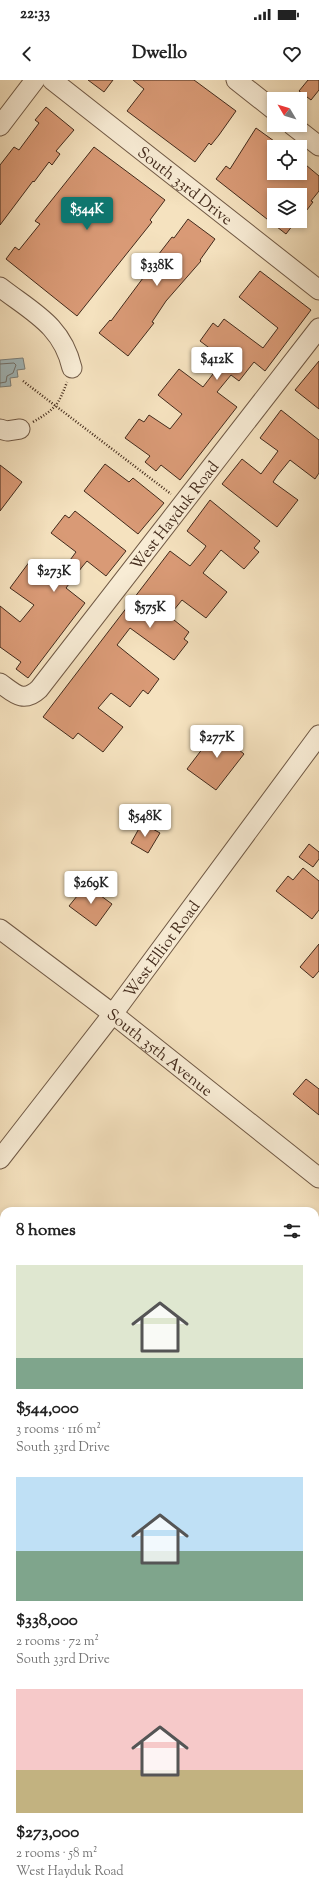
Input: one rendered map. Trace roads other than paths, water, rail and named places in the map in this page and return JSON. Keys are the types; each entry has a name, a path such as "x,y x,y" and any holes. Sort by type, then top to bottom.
{"street":[{"path":"0,126 35,80"},
{"name":"South 33rd Drive","path":"52,80 319,290"},
{"path":"236,80 267,104"},
{"path":"301,132 319,146"},
{"path":"0,287 53,328 68,351 72,368"},
{"name":"West Hayduk Road","path":"0,683 18,696 32,696 39,689 319,328"},
{"path":"0,429 7,431 20,429"},
{"name":"West Elliot Road","path":"0,1159 113,1014 319,735"},
{"name":"South 35th Avenue","path":"0,929 113,1014 319,1178"}],"water":[{"path":"23,358 25,369 17,370 18,377 10,378 11,386 0,387 0,360"}]}
